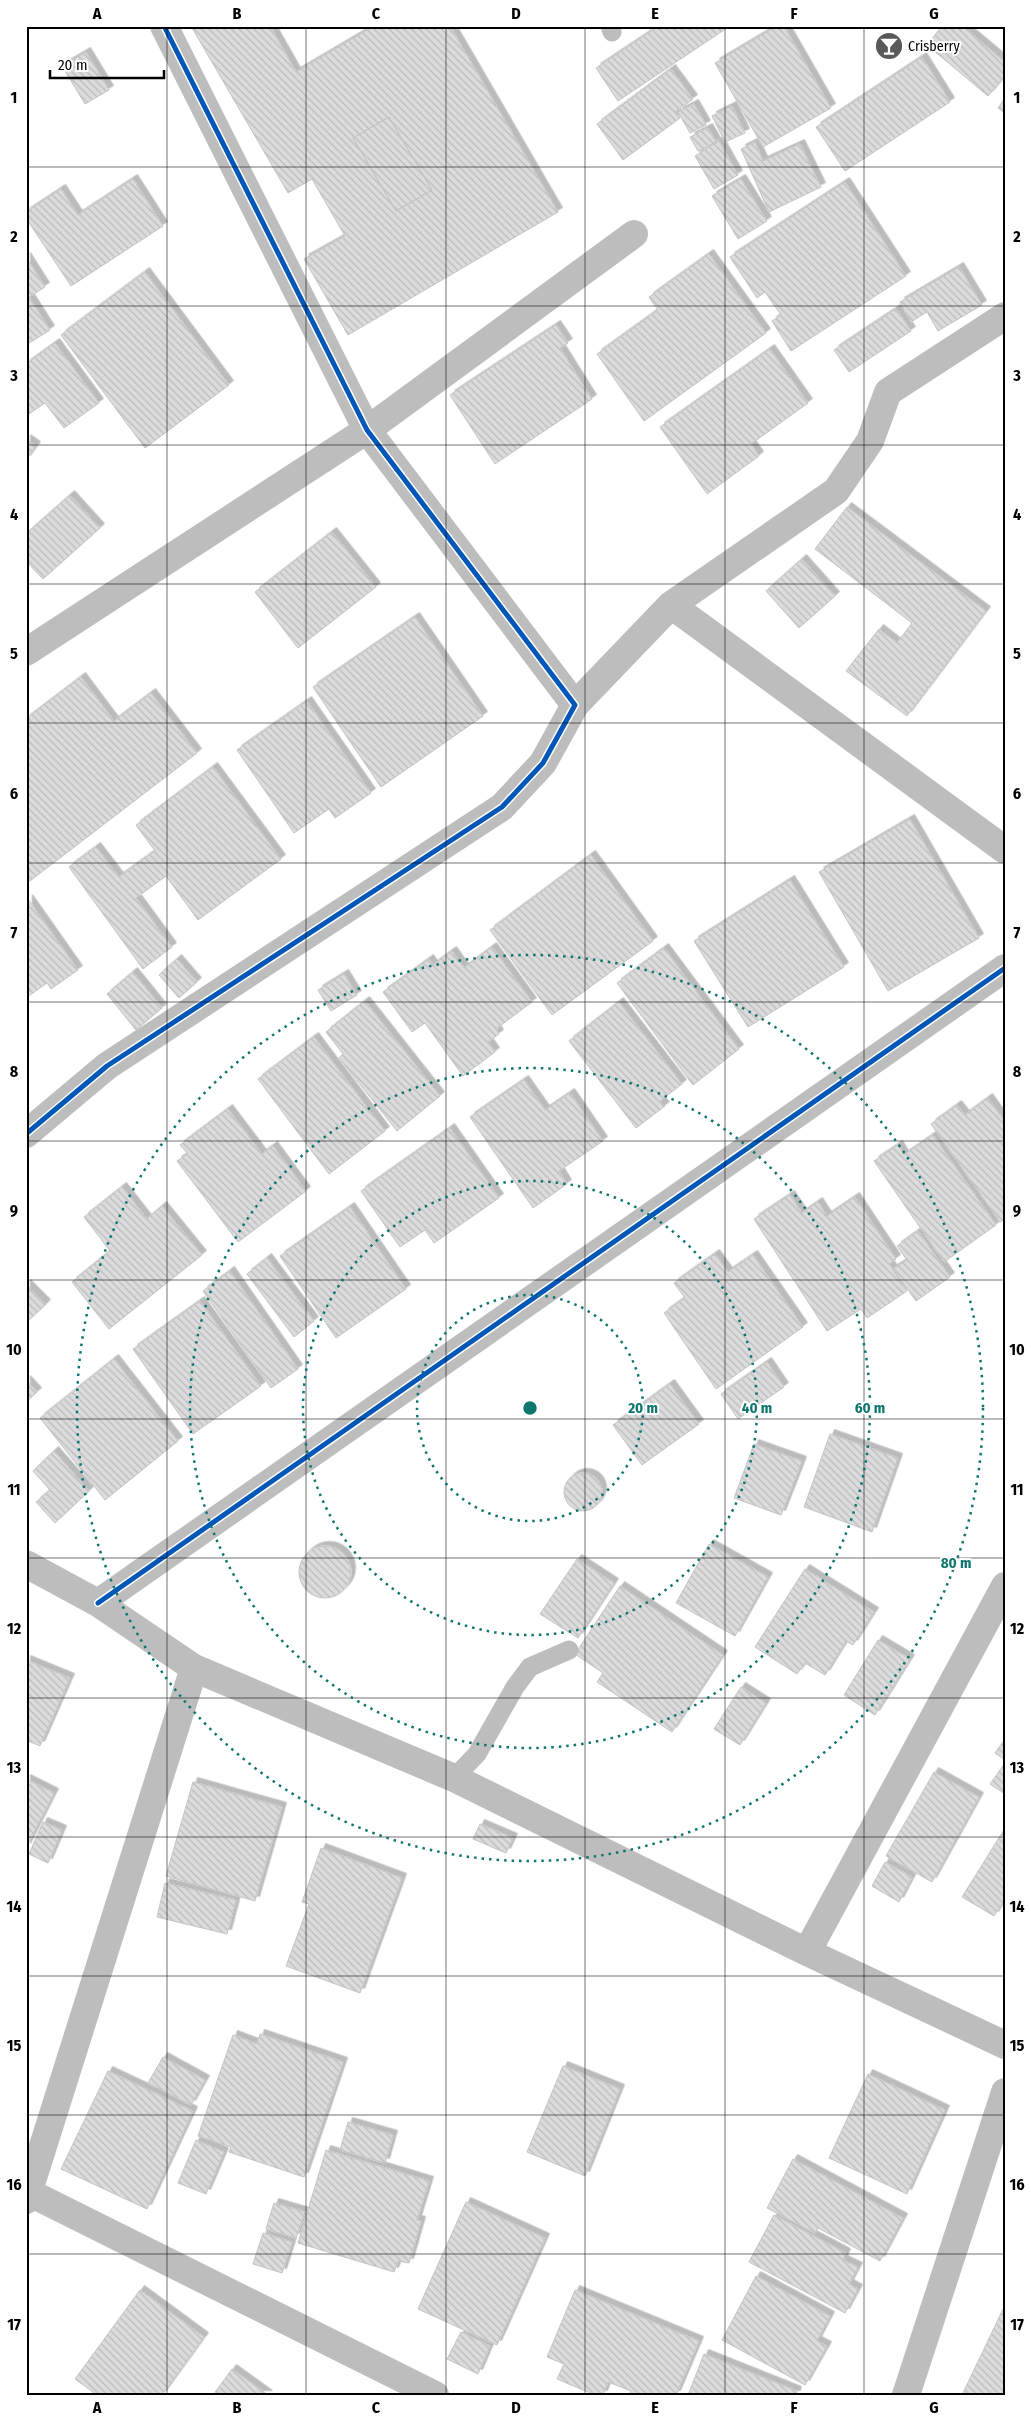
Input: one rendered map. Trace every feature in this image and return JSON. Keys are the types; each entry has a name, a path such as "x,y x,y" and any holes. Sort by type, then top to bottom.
{"street":[{"path":"164,26 367,430 575,705"},
{"path":"26,652 367,430 634,234"},
{"path":"26,1134 107,1066 502,807 543,763 575,705 671,605 836,491 870,441 888,392 1005,316"},
{"path":"671,605 1005,850"},
{"path":"98,1603 1005,968"},
{"path":"26,1564 98,1603 194,1668 454,1778 807,1952 1005,2044"},
{"path":"807,1952 1005,1586"},
{"path":"194,1668 27,2196 435,2395"},
{"path":"906,2395 1005,2092"}],"lane":[{"path":"454,1778 477,1754 515,1687 530,1667 569,1650"}],"building":[{"path":"191,26 270,26 296,72 374,26 450,26 558,212 348,335 304,259 345,236 312,179 288,193","holes":["389,117 432,190 396,211 353,138"]},
{"path":"659,26 730,26 618,101 596,68"},
{"path":"777,26 784,26 831,108 763,147 715,63"},
{"path":"942,26 962,26 1005,62 1005,76 988,96 927,45"},
{"path":"86,52 109,90 85,104 62,66"},
{"path":"922,57 950,102 845,171 816,127"},
{"path":"671,69 693,99 675,112 680,118 623,160 597,124"},
{"path":"1005,98 1005,113 998,108"},
{"path":"694,104 706,125 690,133 678,112"},
{"path":"732,106 745,133 725,142 712,116"},
{"path":"389,117 432,190 396,211 353,138"},
{"path":"708,128 716,142 698,151 690,137"},
{"path":"719,141 738,175 714,189 695,156"},
{"path":"755,142 763,161 800,144 821,187 769,212 741,149"},
{"path":"133,179 163,226 71,286 26,218 26,212 61,189 78,215"},
{"path":"741,179 767,221 738,239 712,196"},
{"path":"845,182 906,276 791,351 772,321 781,315 765,292 757,298 730,257"},
{"path":"709,254 766,333 644,421 597,354 658,310 649,297"},
{"path":"26,257 45,287 29,297 50,330 26,345"},
{"path":"959,267 982,305 938,331 927,312 911,322 900,302"},
{"path":"145,272 229,385 145,448 61,335"},
{"path":"896,309 911,331 849,372 834,350"},
{"path":"556,325 568,343 560,348 592,399 495,464 450,395"},
{"path":"55,343 99,403 64,428 45,403 26,416 26,364"},
{"path":"770,349 808,403 751,444 759,456 707,494 660,427"},
{"path":"26,439 36,446 26,460"},
{"path":"70,495 100,528 43,579 26,561 26,534"},
{"path":"847,507 986,611 907,716 846,671 879,629 897,643 912,623 815,549"},
{"path":"332,532 376,587 298,648 255,592"},
{"path":"802,559 835,596 799,628 766,591"},
{"path":"415,617 483,716 381,787 313,687"},
{"path":"81,677 114,721 151,693 197,753 26,884 26,719"},
{"path":"307,701 371,793 335,818 329,809 294,833 237,750"},
{"path":"213,767 281,859 198,920 166,876 136,898 172,947 143,969 69,867 96,847 119,877 155,851 136,825"},
{"path":"910,819 979,938 888,991 819,872"},
{"path":"591,855 653,941 552,1015 490,930"},
{"path":"790,880 844,967 748,1027 694,941"},
{"path":"28,899 78,970 51,989 47,983 26,998"},
{"path":"492,947 532,1002 496,1029 499,1034 488,1042 495,1052 463,1076 425,1023 412,1032 383,992 429,959 433,965 452,951 464,968"},
{"path":"664,948 739,1049 693,1085 617,983"},
{"path":"177,959 197,982 179,998 159,975"},
{"path":"133,972 162,1008 136,1030 107,994"},
{"path":"344,974 357,995 331,1011 318,990"},
{"path":"365,1001 440,1096 397,1131 339,1058 343,1054 326,1032"},
{"path":"619,1002 682,1084 660,1101 665,1106 636,1128 569,1041"},
{"path":"314,1037 385,1131 329,1174 258,1079"},
{"path":"524,1080 545,1110 570,1093 603,1141 559,1171 567,1184 533,1208 470,1117"},
{"path":"988,1098 1005,1122 1005,1219 1000,1222 931,1124 957,1105 965,1115"},
{"path":"228,1109 262,1154 273,1146 306,1191 238,1242 177,1161 188,1154 180,1145"},
{"path":"450,1128 499,1198 434,1243 425,1230 400,1247 361,1191"},
{"path":"933,1135 996,1225 944,1262 874,1161 898,1145 904,1155"},
{"path":"122,1187 147,1219 162,1206 202,1255 109,1329 72,1282 110,1251 84,1217"},
{"path":"790,1195 802,1213 818,1202 827,1216 855,1197 896,1259 889,1264 907,1291 867,1318 861,1309 827,1331 754,1219"},
{"path":"350,1207 406,1289 336,1338 280,1256"},
{"path":"918,1231 950,1277 916,1301 893,1269 907,1260 897,1246"},
{"path":"715,1254 728,1272 753,1255 803,1327 716,1389 664,1313 685,1298 674,1283"},
{"path":"267,1258 314,1321 294,1337 247,1274"},
{"path":"230,1271 298,1369 271,1388 203,1291"},
{"path":"26,1284 46,1304 26,1323"},
{"path":"200,1301 261,1386 193,1434 133,1349"},
{"path":"114,1359 178,1441 105,1500 40,1418"},
{"path":"767,1362 784,1387 738,1419 721,1394"},
{"path":"26,1380 37,1392 26,1402"},
{"path":"670,1384 699,1424 642,1465 613,1425"},
{"path":"830,1434 898,1458 872,1532 804,1507"},
{"path":"754,1444 802,1461 781,1515 734,1498"},
{"path":"54,1451 89,1491 55,1523 36,1502 50,1490 33,1471"},
{"path":"583,1473 596,1479 602,1492 596,1505 583,1511 570,1505 564,1492 570,1479"},
{"path":"709,1544 768,1577 735,1636 676,1603"},
{"path":"325,1546 335,1548 343,1554 349,1562 351,1572 349,1582 343,1590 335,1596 325,1598 315,1596 307,1590 301,1582 299,1572 301,1562 307,1554 315,1548"},
{"path":"577,1559 614,1583 578,1638 540,1614"},
{"path":"805,1569 874,1612 853,1645 846,1641 825,1675 805,1663 797,1674 755,1647"},
{"path":"620,1586 723,1655 672,1732 597,1682 603,1673 575,1654"},
{"path":"878,1640 910,1659 875,1715 844,1695"},
{"path":"26,1660 70,1678 40,1746 26,1740"},
{"path":"741,1687 766,1703 740,1745 714,1729"},
{"path":"1005,1739 1005,1760 995,1753"},
{"path":"1005,1763 1005,1794 990,1784"},
{"path":"934,1772 979,1797 932,1882 886,1856"},
{"path":"26,1779 54,1793 26,1848"},
{"path":"193,1782 282,1807 255,1901 166,1876"},
{"path":"43,1822 62,1830 48,1863 29,1854"},
{"path":"480,1824 513,1838 506,1853 473,1839"},
{"path":"1005,1828 1005,1899 994,1916 962,1897"},
{"path":"321,1848 402,1878 360,1993 286,1966 309,1904 302,1902"},
{"path":"885,1862 912,1877 899,1902 872,1886"},
{"path":"165,1883 236,1900 227,1934 157,1917"},
{"path":"260,2034 343,2062 304,2177 229,2152 231,2147 198,2136 233,2035 257,2044"},
{"path":"163,2057 205,2080 191,2105 148,2083"},
{"path":"563,2066 620,2089 585,2176 527,2152"},
{"path":"108,2071 193,2111 147,2209 61,2169"},
{"path":"868,2074 945,2110 907,2194 829,2158"},
{"path":"348,2122 393,2135 385,2163 340,2150"},
{"path":"196,2140 224,2152 206,2194 178,2183"},
{"path":"326,2150 429,2181 417,2220 421,2221 409,2263 398,2261 394,2272 298,2243"},
{"path":"793,2159 903,2218 880,2261 818,2228 815,2233 767,2208"},
{"path":"466,2202 545,2238 497,2345 418,2309"},
{"path":"274,2203 305,2212 296,2238 266,2229"},
{"path":"774,2215 846,2253 843,2260 858,2267 849,2284 858,2289 845,2313 749,2262"},
{"path":"263,2233 292,2242 282,2273 253,2264"},
{"path":"756,2276 830,2316 817,2341 827,2346 805,2385 722,2340"},
{"path":"140,2290 204,2337 162,2395 97,2395 75,2379"},
{"path":"575,2290 699,2341 676,2395 629,2395 631,2391 608,2382 603,2395 595,2395 557,2379 564,2364 547,2357"},
{"path":"1003,2309 1005,2309 1005,2395 962,2395"},
{"path":"461,2332 490,2346 478,2374 447,2359"},
{"path":"704,2354 797,2391 796,2395 688,2395"},
{"path":"232,2369 268,2395 213,2395"}],"cycle path":[{"path":"26,1134 107,1066 502,807 543,763 575,705 367,430 164,26"},
{"path":"98,1603 1005,968"}],"place":[{"name":"Crisberry","path":"889,46"}]}
